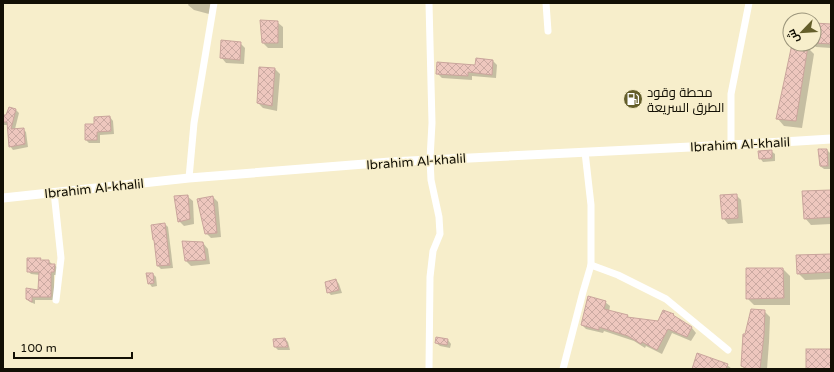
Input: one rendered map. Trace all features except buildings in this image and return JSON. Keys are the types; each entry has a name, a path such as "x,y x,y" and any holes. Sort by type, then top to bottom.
{"street":[{"path":"189,178 194,123 214,3"},
{"path":"429,3 432,123 430,159 431,180 439,217 440,234 433,251 430,277 429,369"},
{"path":"546,3 548,31"},
{"path":"731,145 731,94 749,3"},
{"name":"Ibrahim Al-khalil","path":"3,198 189,178 430,159 831,139"},
{"path":"563,369 583,292 592,265 591,205 585,152"},
{"path":"54,192 61,258 56,300"},
{"path":"592,265 618,275 666,299 728,350"}],"place":[{"name":"محطة وقود الطرق السريعة","path":"633,99"}]}
